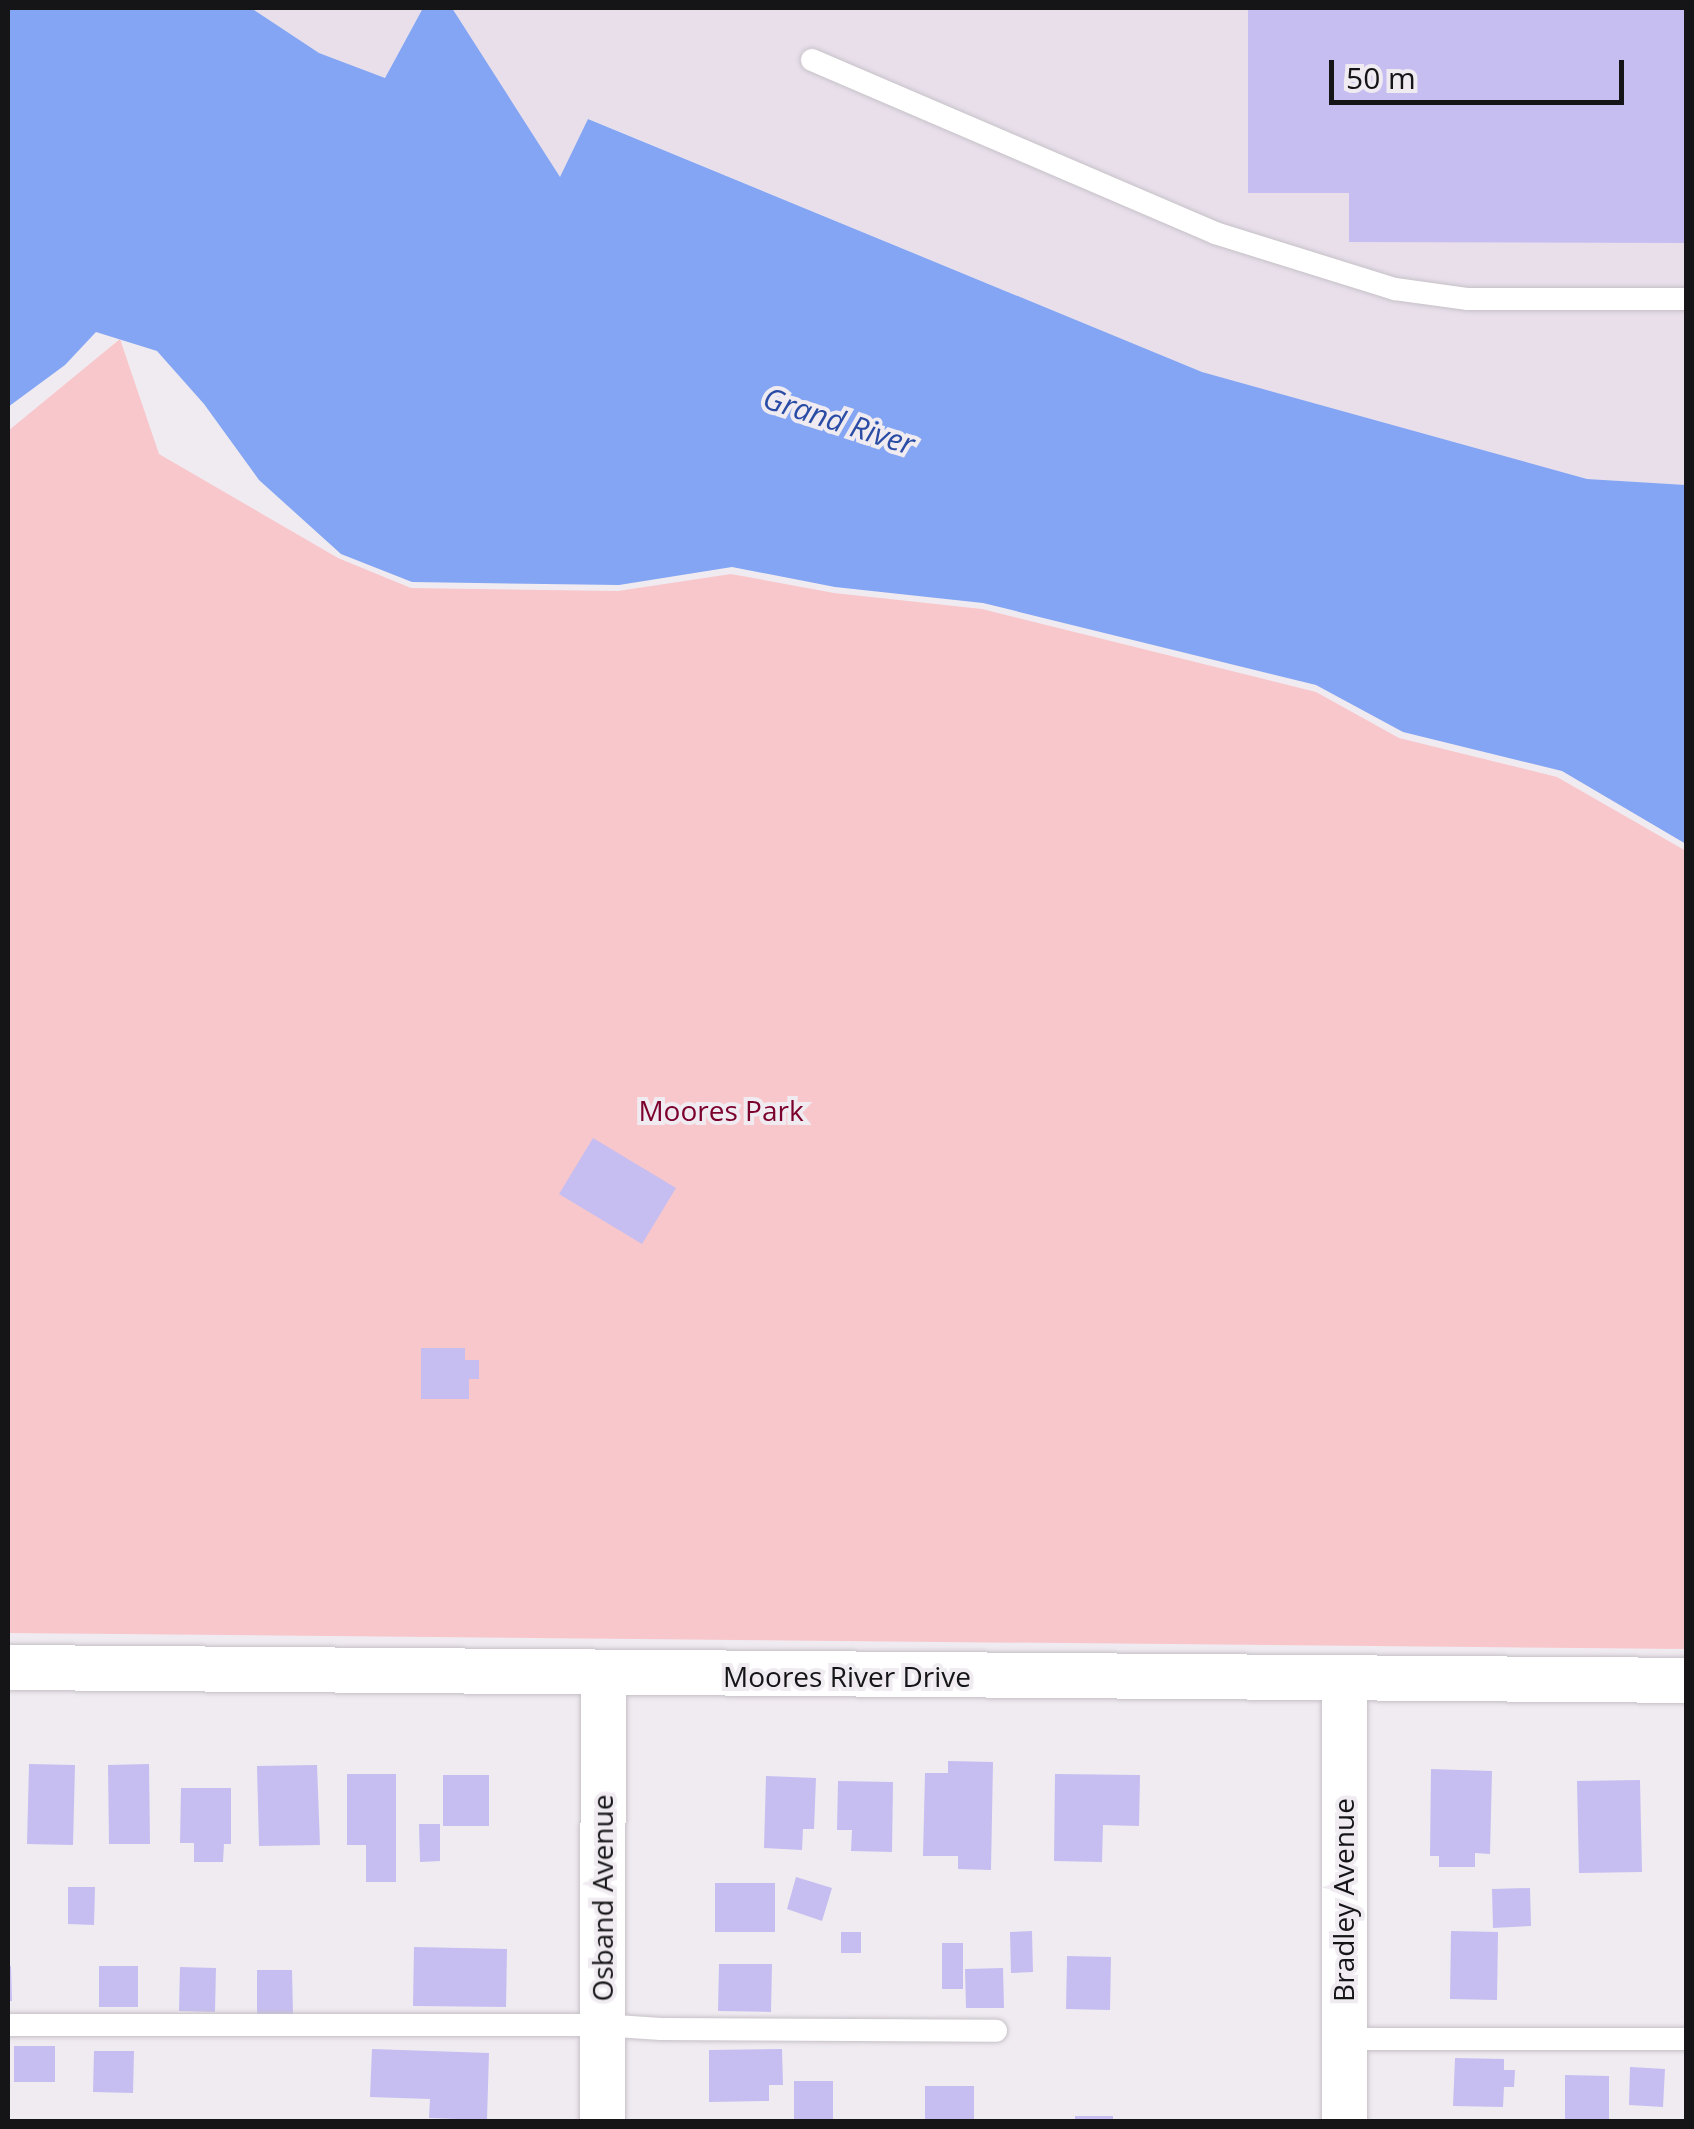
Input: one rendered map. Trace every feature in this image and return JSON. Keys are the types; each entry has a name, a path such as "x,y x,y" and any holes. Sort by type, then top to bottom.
{"street":[{"name":"Moores River Drive","path":"8,1667 1686,1680"},
{"name":"Osband Avenue","path":"602,2122 603,1674"},
{"name":"Bradley Avenue","path":"1344,1679 1344,2122"}],"lane":[{"path":"812,60 1215,233 1395,289 1468,300 1686,298"},
{"path":"8,2025 601,2025 661,2029 996,2031"},
{"path":"1343,2039 1686,2039"}],"shaded area":[{"path":"251,8 423,8 385,78 319,53"},
{"path":"452,8 1686,8 1686,485 1587,479 1202,372 589,119 560,178"}],"green space":[{"name":"Moores Park","path":"120,339 159,454 338,558 411,588 618,591 731,574 834,593 982,609 1316,692 1399,738 1557,777 1686,851 1686,1649 8,1633 8,431"}],"water":[{"name":"Grand River","path":"8,8 251,8 319,53 385,78 423,8 452,8 560,177 588,119 1202,372 1587,479 1686,485 1686,844 1562,771 1403,732 1316,685 983,603 835,587 732,567 619,585 412,582 341,554 259,480 204,404 157,351 96,332 65,365 8,407"}],"building":[{"path":"1248,8 1686,8 1686,243 1349,242 1349,193 1248,193"},
{"path":"593,1138 676,1188 642,1244 559,1194"},
{"path":"421,1348 465,1348 465,1360 479,1360 479,1379 469,1379 469,1399 421,1399"},
{"path":"948,1761 993,1762 991,1870 958,1869 958,1856 923,1856 925,1773 948,1773"},
{"path":"29,1764 75,1765 73,1845 27,1844"},
{"path":"149,1764 150,1844 109,1844 108,1765"},
{"path":"317,1765 320,1845 259,1846 257,1766"},
{"path":"1431,1769 1492,1771 1490,1854 1475,1853 1475,1867 1439,1867 1439,1856 1430,1856"},
{"path":"347,1774 396,1774 396,1882 366,1882 366,1845 347,1845"},
{"path":"1055,1774 1140,1775 1139,1826 1103,1825 1102,1862 1054,1861"},
{"path":"443,1775 489,1775 489,1826 443,1826"},
{"path":"766,1776 816,1778 814,1829 803,1829 802,1850 764,1848"},
{"path":"1640,1780 1642,1872 1579,1873 1577,1781"},
{"path":"838,1781 893,1782 892,1852 851,1851 852,1830 837,1830"},
{"path":"181,1788 231,1788 231,1844 224,1844 223,1862 194,1862 194,1843 180,1843"},
{"path":"419,1824 440,1824 440,1861 420,1862"},
{"path":"796,1877 832,1888 822,1921 787,1909"},
{"path":"715,1883 775,1883 775,1932 715,1932"},
{"path":"68,1887 95,1887 94,1925 68,1924"},
{"path":"1530,1888 1531,1926 1493,1928 1492,1889"},
{"path":"1032,1931 1033,1972 1011,1973 1010,1932"},
{"path":"1451,1931 1498,1932 1497,2000 1450,1999"},
{"path":"841,1932 861,1932 861,1953 841,1953"},
{"path":"942,1943 963,1943 963,1989 942,1989"},
{"path":"414,1947 507,1949 506,2007 413,2006"},
{"path":"1067,1956 1111,1957 1110,2010 1066,2009"},
{"path":"719,1964 772,1964 771,2012 718,2011"},
{"path":"11,1966 12,2001 8,2001"},
{"path":"99,1966 138,1966 138,2007 99,2007"},
{"path":"180,1967 216,1968 215,2012 179,2011"},
{"path":"1003,1968 1004,2008 966,2008 965,1969"},
{"path":"257,1970 292,1970 293,2014 257,2014"},
{"path":"14,2046 55,2046 55,2082 14,2082"},
{"path":"372,2049 489,2053 487,2120 429,2118 430,2099 370,2097"},
{"path":"782,2049 783,2085 769,2085 769,2101 709,2102 709,2050"},
{"path":"94,2051 134,2051 133,2093 93,2092"},
{"path":"1455,2058 1504,2059 1504,2070 1515,2070 1514,2087 1504,2087 1503,2107 1453,2106"},
{"path":"1630,2067 1665,2069 1663,2107 1629,2105"},
{"path":"1565,2075 1609,2076 1609,2122 1565,2122"},
{"path":"794,2081 833,2081 833,2119 794,2119"},
{"path":"925,2086 974,2086 974,2122 925,2122"},
{"path":"1075,2116 1113,2116 1113,2122 1075,2122"}]}
